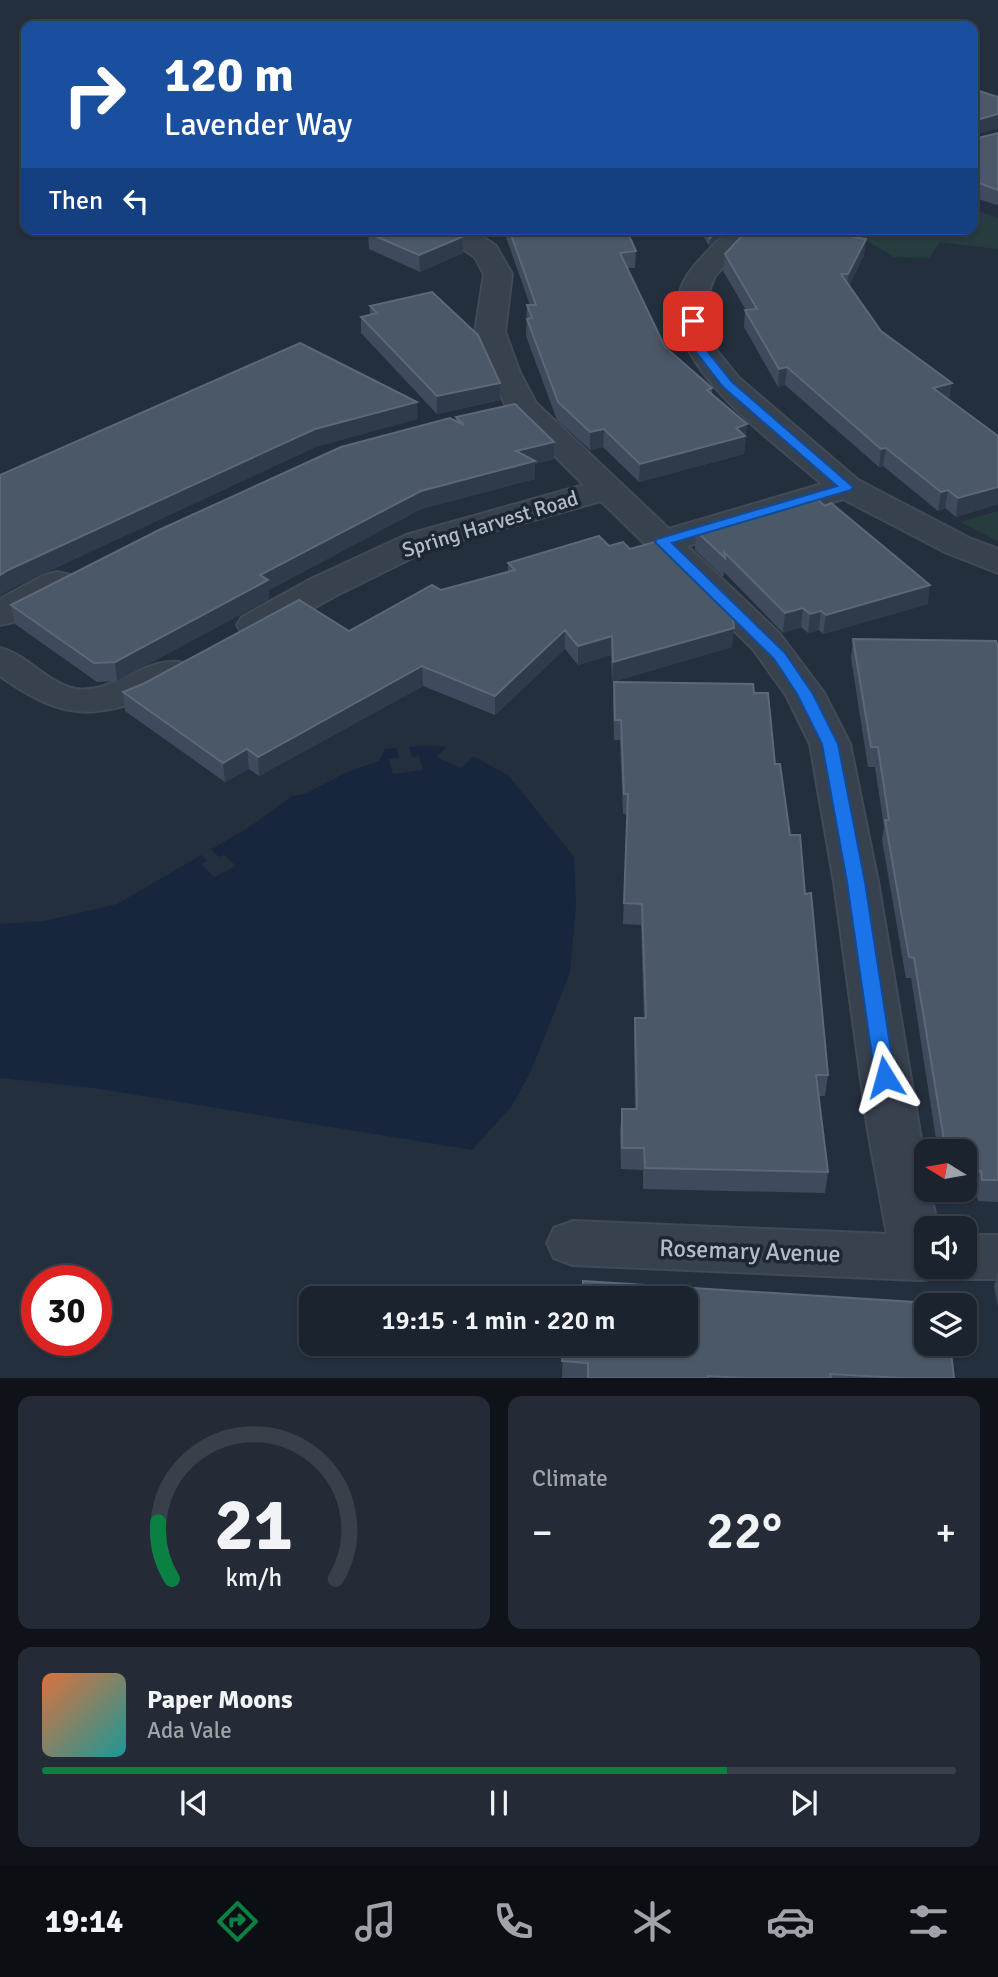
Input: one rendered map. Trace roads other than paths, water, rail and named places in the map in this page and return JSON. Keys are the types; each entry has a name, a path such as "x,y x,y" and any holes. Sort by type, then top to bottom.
{"street":[{"path":"461,235 486,252 498,274 490,332 505,373 523,408 709,584 780,656 805,694 830,744 856,882 893,1131 922,1216"},
{"path":"745,235 727,246 702,274 694,296 693,321 702,352 727,385 846,487 959,546 998,562"},
{"path":"486,415 523,408"},
{"path":"662,542 846,487"},
{"name":"Spring Harvest Road","path":"231,638 324,587 418,542 607,489"},
{"path":"0,614 86,569"},
{"path":"0,659 60,697 84,700 130,693 196,657"},
{"name":"Rosemary Avenue","path":"573,1243 914,1257"},
{"name":"Rosemary Avenue","path":"977,1257 998,1257"}],"water":[{"path":"456,747 509,776 574,857 576,905 570,973 531,1071 512,1106 472,1150 94,1088 0,1078 0,924 44,921 117,904 248,828 292,796 305,794 347,772 379,761 385,749"}]}
